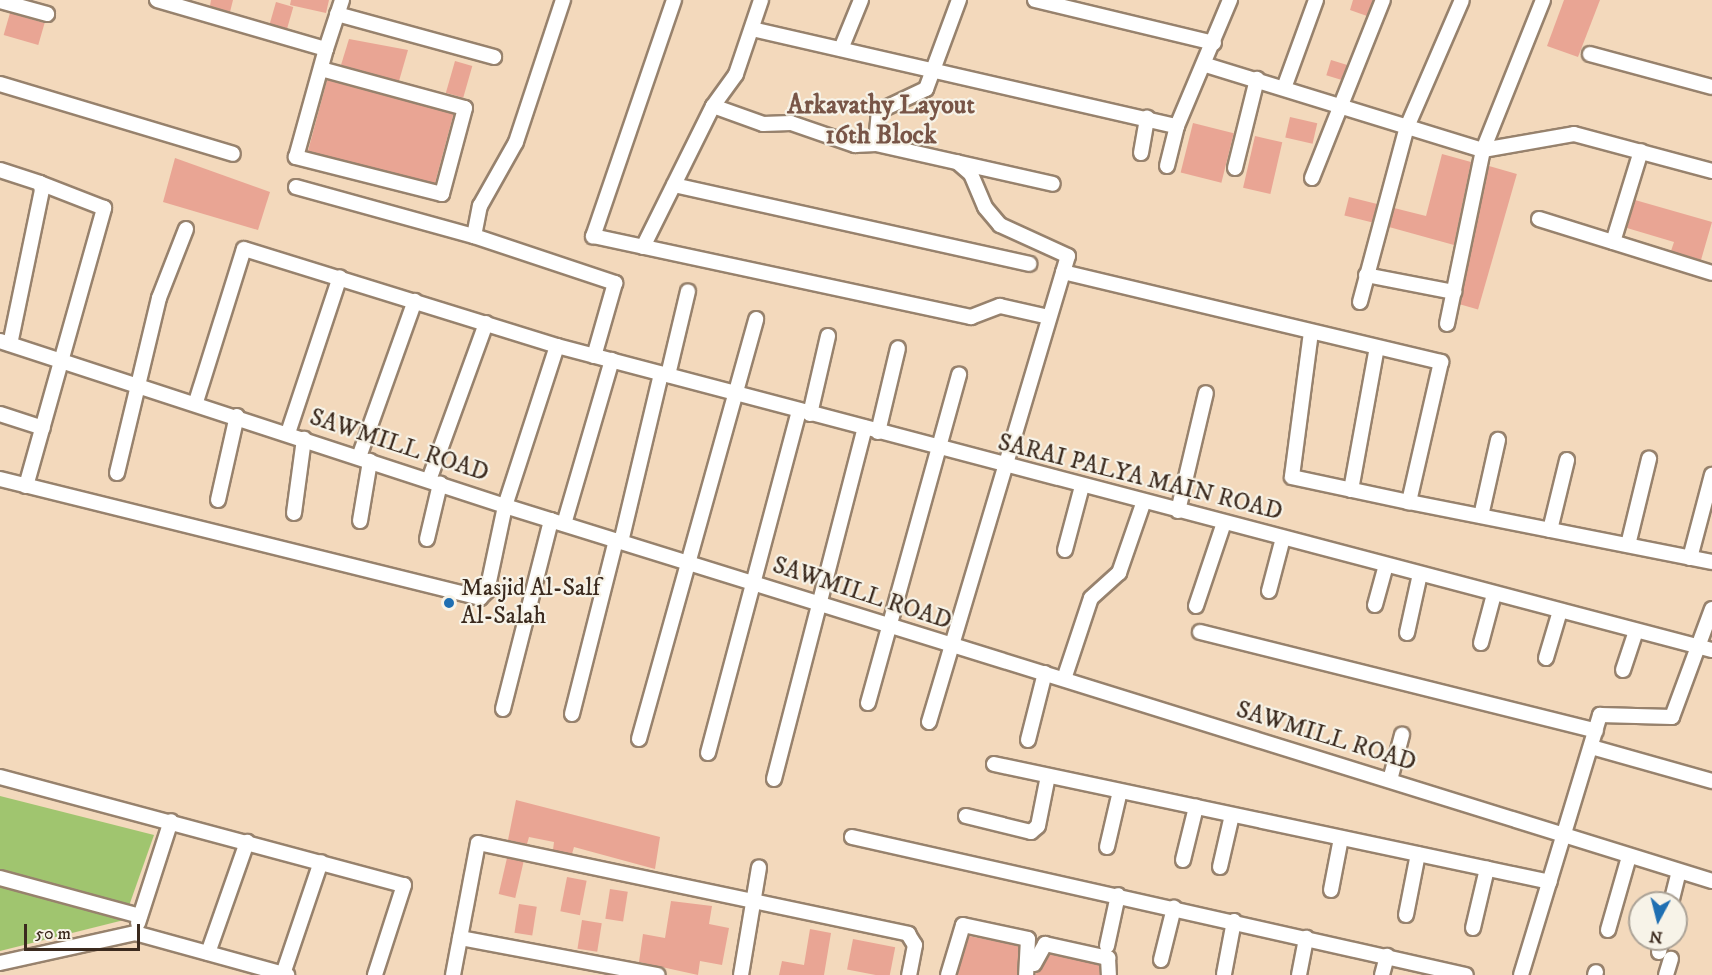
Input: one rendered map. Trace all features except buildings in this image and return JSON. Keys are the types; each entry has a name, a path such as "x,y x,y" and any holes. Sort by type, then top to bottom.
{"street":[{"path":"157,0 326,49"},
{"path":"321,69 465,108 442,194 296,157 326,49 342,0"},
{"path":"474,236 480,206 516,142 563,0"},
{"path":"674,0 593,236 971,317 1000,306 1049,317"},
{"path":"643,247 713,106 736,74 761,0"},
{"path":"841,49 861,0"},
{"path":"876,144 879,111 926,89 959,0"},
{"path":"1035,0 1214,43"},
{"path":"1167,166 1177,126 1206,65 1230,0"},
{"path":"1284,88 1316,0"},
{"path":"1312,178 1343,106 1383,0"},
{"path":"1360,302 1407,126 1462,0"},
{"path":"1447,324 1483,150 1543,0"},
{"path":"0,1 47,14"},
{"path":"338,14 494,57"},
{"path":"752,29 1177,126"},
{"path":"1590,54 1712,87"},
{"path":"1206,65 1483,150 1574,134 1712,171"},
{"path":"1235,168 1257,79"},
{"path":"0,84 233,154"},
{"path":"713,106 763,124 791,123 855,145 876,144 1053,184"},
{"path":"1141,153 1146,118"},
{"path":"1613,242 1641,151"},
{"path":"929,722 1003,467 1068,256 1000,225 985,207 971,174 957,162"},
{"path":"0,170 104,208 26,486"},
{"path":"5,343 42,198 40,183"},
{"path":"674,185 1029,264"},
{"path":"296,186 474,236 615,283 594,356"},
{"path":"1539,219 1712,273"},
{"path":"117,473 136,383 159,298 186,229"},
{"name":"SARAI PALYA MAIN ROAD","path":"196,402 244,249 594,356 1003,467 1144,501 1706,649"},
{"path":"1063,272 1441,362 1409,502"},
{"path":"1366,275 1454,292"},
{"path":"288,433 340,277"},
{"path":"572,714 688,291"},
{"path":"360,520 365,459 415,301"},
{"path":"639,739 684,561 731,392 756,319"},
{"path":"427,539 435,482 486,323"},
{"path":"1311,332 1292,477 1712,562"},
{"path":"708,753 752,582 828,336"},
{"name":"SAWMILL ROAD","path":"5,343 196,402 505,506 1390,780 1567,838 1712,881"},
{"path":"0,479 471,600 487,591 505,506 557,345"},
{"path":"1351,490 1377,347"},
{"path":"774,779 818,603 898,348"},
{"path":"564,524 612,360"},
{"path":"868,703 959,374"},
{"path":"1178,511 1206,393"},
{"path":"0,414 43,428"},
{"path":"218,500 237,416"},
{"path":"294,513 304,439"},
{"path":"1481,516 1498,440"},
{"path":"1628,545 1648,459"},
{"path":"1550,530 1567,460"},
{"path":"1690,558 1712,475"},
{"path":"1065,550 1082,486"},
{"path":"1064,679 1091,598 1119,573 1144,501"},
{"path":"503,709 550,520"},
{"path":"1196,606 1224,523"},
{"path":"1269,591 1283,538"},
{"path":"1375,605 1386,565"},
{"path":"1407,633 1420,574"},
{"path":"1481,643 1494,594"},
{"path":"1521,975 1550,882 1567,838 1600,715 1672,717 1706,649 1712,609"},
{"path":"1546,658 1560,611"},
{"path":"1623,670 1636,631"},
{"path":"1200,632 1596,731"},
{"path":"1028,740 1045,673"},
{"path":"1390,780 1402,735"},
{"path":"1591,747 1712,781"},
{"path":"994,764 1550,882"},
{"path":"966,816 1031,832 1038,826 1048,776"},
{"path":"0,777 404,885 375,975"},
{"path":"1107,847 1120,791"},
{"path":"1184,860 1196,807"},
{"path":"1220,867 1232,815"},
{"path":"135,933 171,821"},
{"path":"852,837 1387,956 1440,972 1466,975"},
{"path":"1331,890 1341,838"},
{"path":"208,953 247,842"},
{"path":"453,975 478,843 908,934 915,945 909,975"},
{"path":"1406,915 1418,854"},
{"path":"1608,930 1629,857"},
{"path":"0,963 135,933 285,974 321,862"},
{"path":"741,975 759,867"},
{"path":"1473,928 1487,869"},
{"path":"1674,891 1679,872"},
{"path":"0,878 140,916"},
{"path":"1107,946 1118,895"},
{"path":"1161,960 1174,908"},
{"path":"1224,974 1234,921"},
{"path":"948,975 963,925 1028,939 1026,975"},
{"path":"460,938 658,975"},
{"path":"1299,975 1305,938"},
{"path":"1031,975 1036,953 1045,944 1108,958 1109,975"},
{"path":"1664,951 1665,975"},
{"path":"1382,975 1387,956"}],"green space":[{"path":"0,796 154,835 124,920 0,951"}],"place":[{"name":"Masjid Al-Salf Al-Salah","path":"449,603"}],"district":[{"name":"Arkavathy Layout 16th Block","path":"881,121"}]}
